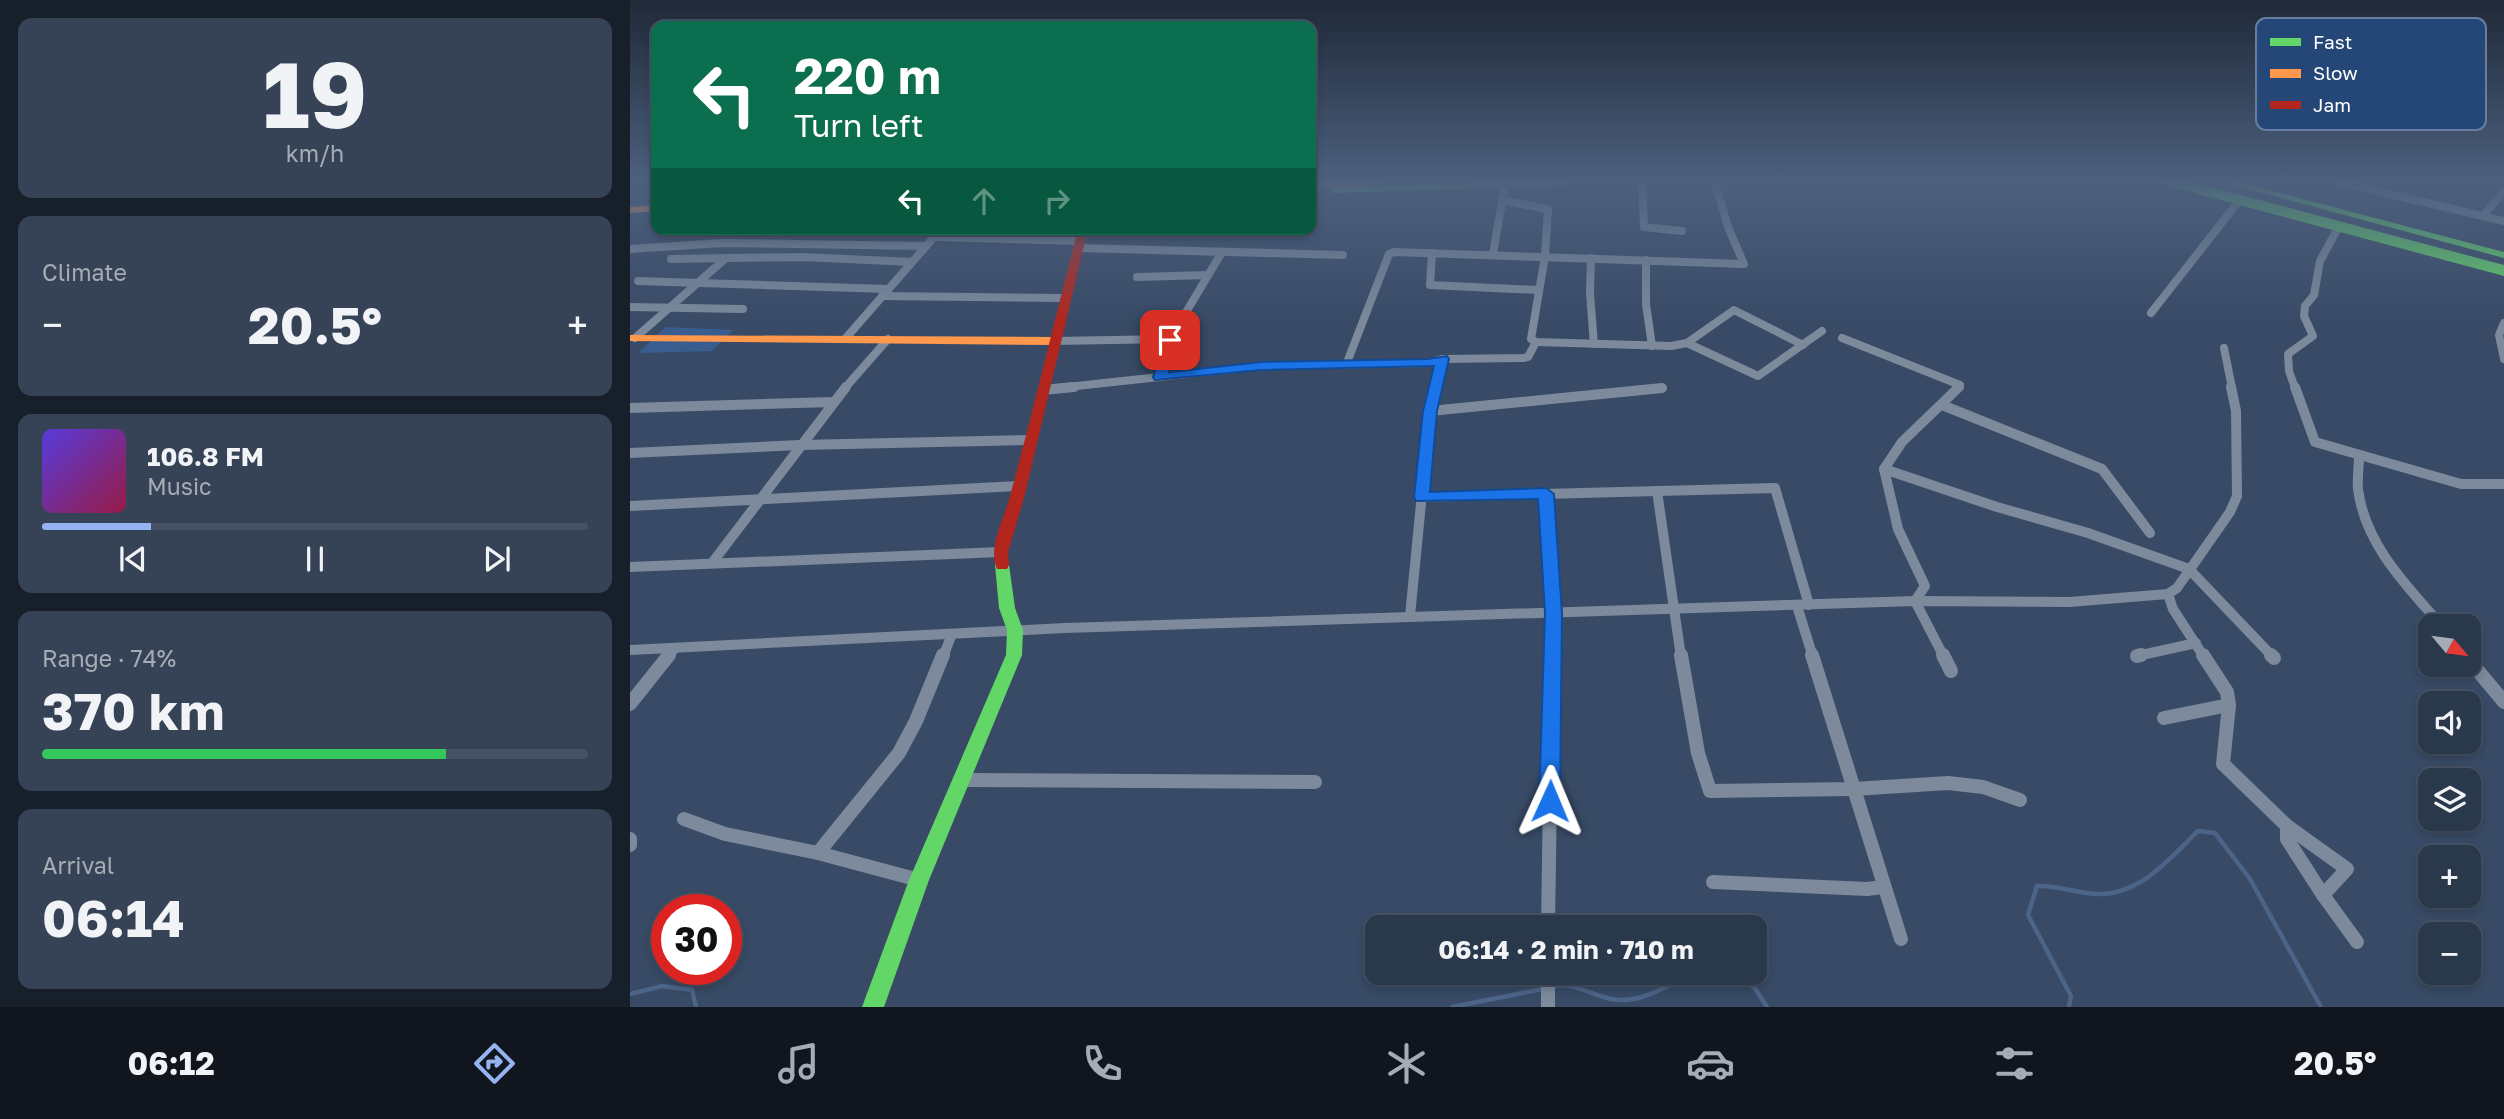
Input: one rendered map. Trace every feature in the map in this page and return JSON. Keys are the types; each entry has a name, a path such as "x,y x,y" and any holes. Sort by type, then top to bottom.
{"main road":[{"path":"2342,229 2504,270"},
{"path":"2353,229 2504,270"},
{"path":"2379,229 2504,262"},
{"path":"2405,229 2504,255"},
{"path":"873,1007 919,880 1014,655 1015,630 1007,608 1001,552 1032,440 1080,239"},
{"path":"632,338 1055,341"}],"street":[{"path":"1493,254 1497,229"},
{"path":"1547,229 1545,256 1531,339 1536,342 1652,346 1687,343 1758,376 1822,331"},
{"path":"1663,229 1682,231"},
{"path":"1346,365 1390,254 1493,254 1744,264 1729,229"},
{"path":"2151,313 2217,229"},
{"path":"2337,229 2320,261 2314,295 2305,306 2304,316 2313,336 2288,354 2289,372 2315,442 2461,484 2504,484"},
{"path":"845,339 934,237 1080,239 1222,252 1343,255"},
{"path":"630,248 722,243 926,246"},
{"path":"1160,377 1170,340 1222,252"},
{"path":"1432,253 1430,285 1539,290"},
{"path":"671,259 803,257 912,262"},
{"path":"632,338 726,258"},
{"path":"1591,258 1590,293 1594,344"},
{"path":"1646,260 1646,304 1652,346"},
{"path":"1137,277 1208,275"},
{"path":"638,281 885,293 1065,298"},
{"path":"630,307 743,309"},
{"path":"1687,343 1734,310 1803,345"},
{"path":"2504,323 2499,335 2504,359"},
{"path":"1843,338 1960,385 1902,442 1884,469 1898,530 1925,586 1915,601"},
{"path":"712,563 833,402 888,339"},
{"path":"1055,341 1170,340"},
{"path":"1043,390 1261,366 1428,363 1442,359 1522,358 1528,356 1536,342"},
{"path":"630,650 1015,630 1410,616 1673,611 1915,601 2068,602 2168,594 2177,588 2230,512 2237,496 2236,411 2224,348"},
{"path":"1410,616 1430,411 1442,359"},
{"path":"1430,411 1662,388"},
{"path":"630,408 833,402"},
{"path":"1942,405 2102,469 2150,533"},
{"path":"630,453 800,445 1032,440"},
{"path":"2359,456 2358,492 2377,548 2394,573 2431,614"},
{"path":"1884,469 1997,507 2088,533 2189,569 2274,657"},
{"path":"630,506 1020,486"},
{"path":"1422,497 1775,488 1803,605 1854,789 1901,939"},
{"path":"1657,491 1673,611 1701,769 1710,792 1854,789 1948,783 1983,787 2020,800"},
{"path":"1546,494 1553,613 1548,915"},
{"path":"630,567 1001,552"},
{"path":"2168,594 2173,610 2219,676 2227,692 2229,705 2223,764 2287,826 2347,869 2323,895"},
{"path":"1915,601 1951,671"},
{"path":"818,853 899,753 916,721 952,634"},
{"path":"2137,656 2196,643"},
{"path":"630,704 674,649"},
{"path":"2482,676 2504,702"},
{"path":"2164,718 2229,705"},
{"path":"962,780 1315,782"},
{"path":"684,819 725,834 818,853 919,880"},
{"path":"2287,826 2287,839 2357,942"},
{"path":"630,839 630,845"},
{"path":"1713,882 1867,889 1883,887"},
{"path":"1548,985 1548,1007"}],"shaded area":[{"path":"666,327 733,330 712,351 638,353"}],"waterway":[{"path":"2069,1007 2071,996 2028,915 2037,886 2096,894 2126,889 2153,874 2198,831 2215,833 2250,879 2321,1007"},
{"path":"1554,986 1577,988 1622,1000 1643,997 1670,985"},
{"path":"1751,985 1767,1007"},
{"path":"630,994 662,986 692,990 696,1007"},
{"path":"1452,1007 1543,989"}],"traffic: fast":[{"path":"2337,229 2504,273"},
{"path":"2357,229 2504,268"},
{"path":"2405,229 2504,255"},
{"path":"873,1007 919,880 1014,655 1015,630 1007,608 1002,565"}],"traffic: slow":[{"path":"630,338 1055,341"}],"traffic: jam":[{"path":"1002,565 1001,552 1017,498 1082,235"}],"route":[{"path":"1170,340 1160,377 1261,366 1428,363 1442,359 1430,411 1422,497 1546,494 1553,613 1550,801"}]}
